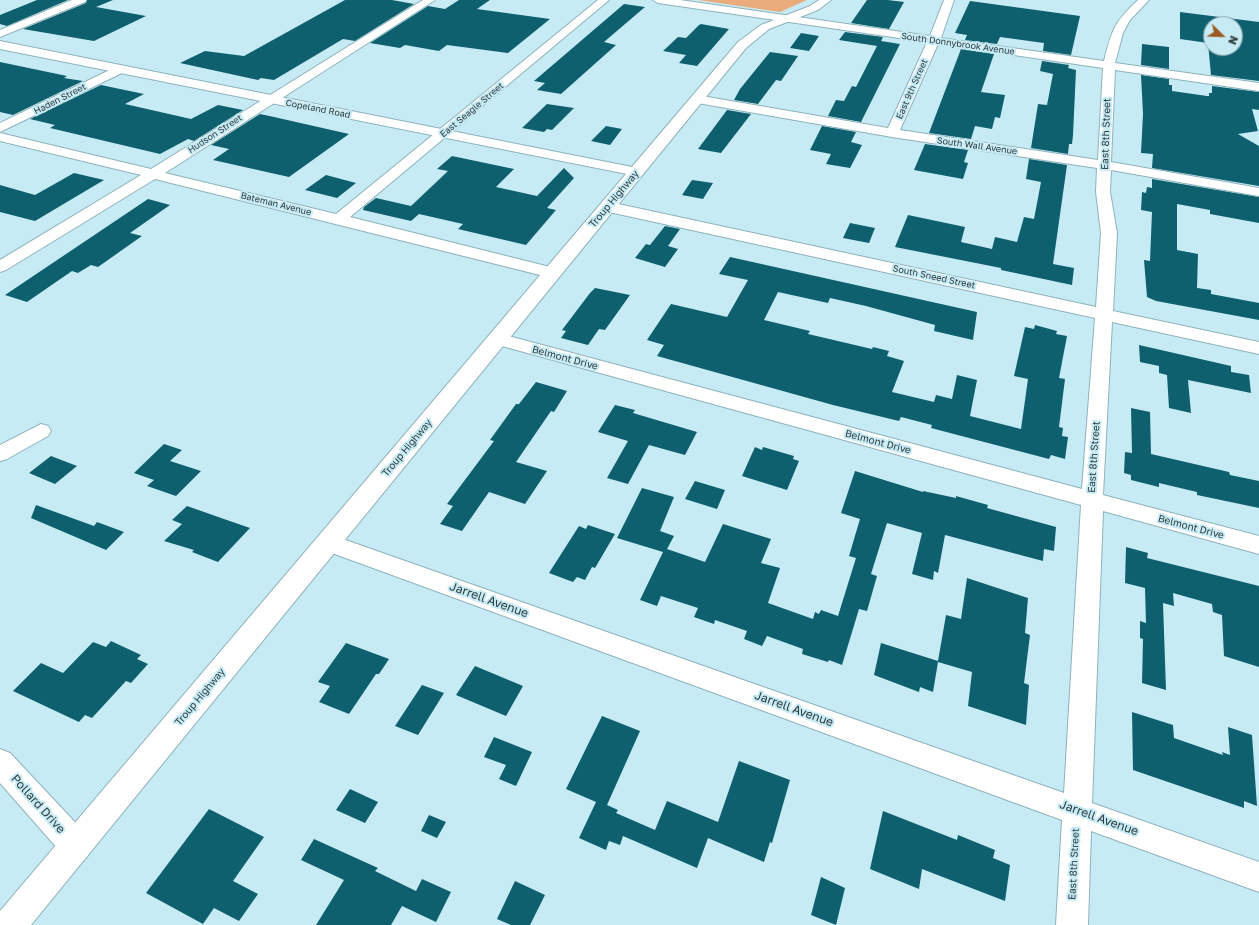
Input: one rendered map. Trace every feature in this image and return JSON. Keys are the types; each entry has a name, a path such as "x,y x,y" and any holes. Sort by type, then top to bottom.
{"main road":[{"name":"Troup Highway","path":"10,925 552,273 609,207 696,99 742,45 765,27 814,8 826,0"},
{"name":"Copeland Road","path":"0,45 637,172"}],"street":[{"path":"0,34 81,0"},
{"name":"Hudson Street","path":"0,267 154,174 270,99 430,0"},
{"name":"East Seagle Street","path":"339,219 604,0"},
{"name":"South Donnybrook Avenue","path":"658,0 1259,88"},
{"name":"East 9th Street","path":"892,133 934,40 949,0"},
{"name":"East 8th Street","path":"1072,925 1092,500 1109,233 1103,192 1109,65 1118,34 1125,18 1144,0"},
{"name":"Haden Street","path":"0,128 120,69"},
{"name":"South Wall Avenue","path":"696,99 892,133 1105,165 1259,192"},
{"name":"Bateman Avenue","path":"0,137 339,219 552,273"},
{"name":"South Sneed Street","path":"609,207 1259,348"},
{"name":"Belmont Drive","path":"497,339 1259,546"},
{"path":"0,454 41,431"},
{"name":"Jarrell Avenue","path":"329,543 1077,810 1259,877"},
{"name":"Pollard Drive","path":"0,762 76,846"}],"shaded area":[{"path":"698,0 807,0 780,12"}],"building":[{"path":"37,0 68,0 7,26 0,24 0,15"},
{"path":"87,0 113,0 96,7 146,16 94,41 23,29 86,3"},
{"path":"345,0 392,0 414,4 355,41 343,39 274,80 261,78 258,80 180,63 205,51 244,56"},
{"path":"459,0 490,0 477,9 550,19 508,53 447,45 439,51 405,45 400,48 370,43 428,6 445,9"},
{"path":"867,0 904,2 889,29 851,23"},
{"path":"970,1 1080,16 1071,55 1043,51 1044,43 1000,37 997,44 965,40 967,35 955,33"},
{"path":"624,4 645,7 604,42 616,45 561,94 537,90 545,83 534,81"},
{"path":"1180,12 1212,16 1203,16 1203,42 1180,39"},
{"path":"1243,20 1259,22 1259,81 1211,75 1209,56 1243,56"},
{"path":"701,24 729,29 697,66 679,63 686,55 663,51 678,37 686,38"},
{"path":"845,32 883,37 881,41 900,44 861,122 828,116 836,100 844,101 852,86 856,87 877,46 839,40"},
{"path":"801,33 819,36 809,51 790,48"},
{"path":"1142,44 1169,47 1169,69 1141,65"},
{"path":"961,49 994,54 981,92 1005,95 1000,118 995,117 992,129 975,126 971,139 929,133"},
{"path":"770,52 798,56 781,81 776,80 758,104 734,100 740,89"},
{"path":"1042,61 1069,65 1068,68 1076,70 1073,135 1072,144 1069,144 1068,154 1031,148 1038,104 1047,105 1053,74 1040,71"},
{"path":"0,62 67,76 64,78 83,81 13,115 0,112"},
{"path":"1141,75 1169,79 1169,85 1172,85 1172,91 1209,96 1209,93 1212,93 1212,86 1259,92 1259,110 1252,109 1258,131 1238,134 1259,146 1259,186 1152,168 1153,154 1141,153 1143,114"},
{"path":"101,85 144,94 125,104 191,119 218,105 243,110 194,141 188,139 160,154 50,128 55,125 30,119"},
{"path":"547,104 574,108 552,130 547,129 544,132 522,128"},
{"path":"727,110 751,114 721,153 698,149"},
{"path":"260,114 349,134 289,177 213,160 229,149 211,145"},
{"path":"606,126 622,129 610,145 591,141"},
{"path":"822,126 856,132 851,142 862,145 850,168 826,164 831,154 810,150"},
{"path":"925,144 968,150 964,162 968,163 963,179 914,170"},
{"path":"452,156 514,169 496,187 537,196 564,168 574,178 547,208 556,210 526,245 458,229 463,224 419,214 411,221 363,210 364,207 376,198 411,206 448,171 437,169"},
{"path":"1029,159 1067,165 1053,264 1074,268 1072,285 1001,270 1001,268 895,247 908,215 965,227 961,242 992,249 995,237 1017,242 1024,217 1034,219 1041,182 1026,179"},
{"path":"74,173 104,180 35,221 0,212 0,185 35,195"},
{"path":"326,175 356,183 337,198 305,190"},
{"path":"1152,179 1259,197 1259,223 1210,214 1210,210 1177,204 1177,250 1198,254 1197,288 1211,290 1211,294 1259,303 1259,320 1156,301 1147,297 1144,260 1150,261 1152,212 1141,210 1142,192 1146,193 1147,187 1152,188"},
{"path":"692,180 713,183 703,199 682,195"},
{"path":"148,199 170,205 130,233 142,236 98,267 91,265 78,273 72,271 27,302 5,295"},
{"path":"850,223 875,228 869,243 843,238"},
{"path":"665,226 680,229 668,246 678,249 665,267 635,258 646,244 650,245"},
{"path":"730,257 977,312 973,340 934,331 935,325 866,306 830,298 828,303 778,292 764,320 810,331 808,334 872,349 873,347 889,351 887,356 904,361 892,392 934,402 936,395 952,399 957,375 977,380 970,416 1021,429 1028,379 1014,376 1025,327 1034,329 1035,325 1057,331 1056,334 1067,336 1059,378 1065,379 1059,427 1063,428 1062,436 1068,437 1065,459 1051,455 1049,459 931,428 932,425 901,417 899,421 833,405 657,356 664,345 647,340 671,304 727,317 748,280 719,274"},
{"path":"595,288 630,295 605,330 599,329 588,345 561,338 566,331 562,330"},
{"path":"1139,345 1231,366 1231,372 1249,375 1251,393 1188,380 1191,413 1169,408 1167,375 1159,373 1159,366 1140,362"},
{"path":"536,382 567,391 554,412 551,411 516,462 547,471 525,504 489,492 462,531 440,524 453,506 447,504 494,441 490,440 516,404 519,404"},
{"path":"615,405 635,410 633,413 697,432 685,455 649,445 628,484 607,478 628,441 598,432"},
{"path":"1131,408 1150,412 1151,454 1229,472 1230,475 1259,481 1259,508 1197,495 1197,492 1159,483 1159,487 1131,480 1131,475 1124,473 1125,452 1132,453"},
{"path":"164,444 182,450 170,461 201,471 176,496 147,486 154,480 134,473"},
{"path":"755,447 762,450 763,447 794,456 793,459 799,461 787,490 742,476"},
{"path":"51,456 77,466 55,484 29,473"},
{"path":"855,471 923,492 956,498 956,496 988,505 987,508 1056,527 1054,551 1044,549 1043,561 945,535 938,573 934,571 933,580 912,574 922,533 887,523 871,574 877,576 867,611 859,609 842,665 829,660 828,662 802,654 803,649 767,636 762,646 744,639 747,631 715,620 714,624 694,617 698,608 661,596 657,606 640,600 663,552 617,538 642,488 674,497 660,531 674,536 667,549 705,562 723,524 771,539 761,563 780,568 768,603 813,619 815,612 819,614 821,610 838,616 856,558 849,556 860,519 841,513"},
{"path":"695,481 725,490 717,509 685,499"},
{"path":"36,505 94,526 97,522 124,532 106,550 31,518"},
{"path":"187,506 250,528 218,562 192,552 194,550 164,541 182,524 172,520"},
{"path":"588,525 615,534 595,568 592,567 585,580 577,577 573,582 549,573 579,526 586,529"},
{"path":"1126,547 1148,553 1147,558 1259,586 1259,667 1224,656 1222,615 1213,612 1212,604 1173,593 1174,606 1163,603 1166,690 1142,683 1143,639 1140,638 1140,621 1146,623 1145,588 1125,583"},
{"path":"967,578 1028,598 1025,633 1030,635 1024,683 1029,685 1026,725 968,706 972,672 938,662 933,692 920,687 919,692 874,675 881,643 938,661 946,615 961,619"},
{"path":"111,641 141,655 137,659 148,664 131,683 126,681 92,718 85,715 79,722 13,691 41,663 63,673 93,642 106,647"},
{"path":"346,643 389,659 379,674 376,674 349,714 319,702 330,686 318,682"},
{"path":"475,666 523,686 506,716 456,695"},
{"path":"422,685 444,693 418,735 395,726"},
{"path":"1132,712 1173,725 1174,738 1223,755 1222,752 1230,755 1228,727 1252,735 1257,806 1244,801 1244,808 1133,770"},
{"path":"602,716 640,731 607,805 618,810 616,813 655,830 667,801 718,822 739,761 790,780 772,843 770,842 764,862 708,838 697,868 623,836 620,845 609,841 606,850 579,838 596,802 566,789"},
{"path":"494,737 532,752 516,786 499,779 506,765 484,757"},
{"path":"350,789 378,802 365,823 336,810"},
{"path":"209,809 264,837 233,881 258,894 239,921 214,908 203,924 146,893"},
{"path":"883,811 957,840 958,835 995,850 993,858 1010,865 1005,901 922,869 919,889 870,869"},
{"path":"429,815 446,822 437,838 421,831"},
{"path":"314,839 378,868 375,871 416,891 422,879 451,892 436,922 402,906 391,925 316,925 344,880 301,860"},
{"path":"821,877 845,888 836,925 811,915"},
{"path":"515,881 545,895 530,925 511,925 497,919"}]}
